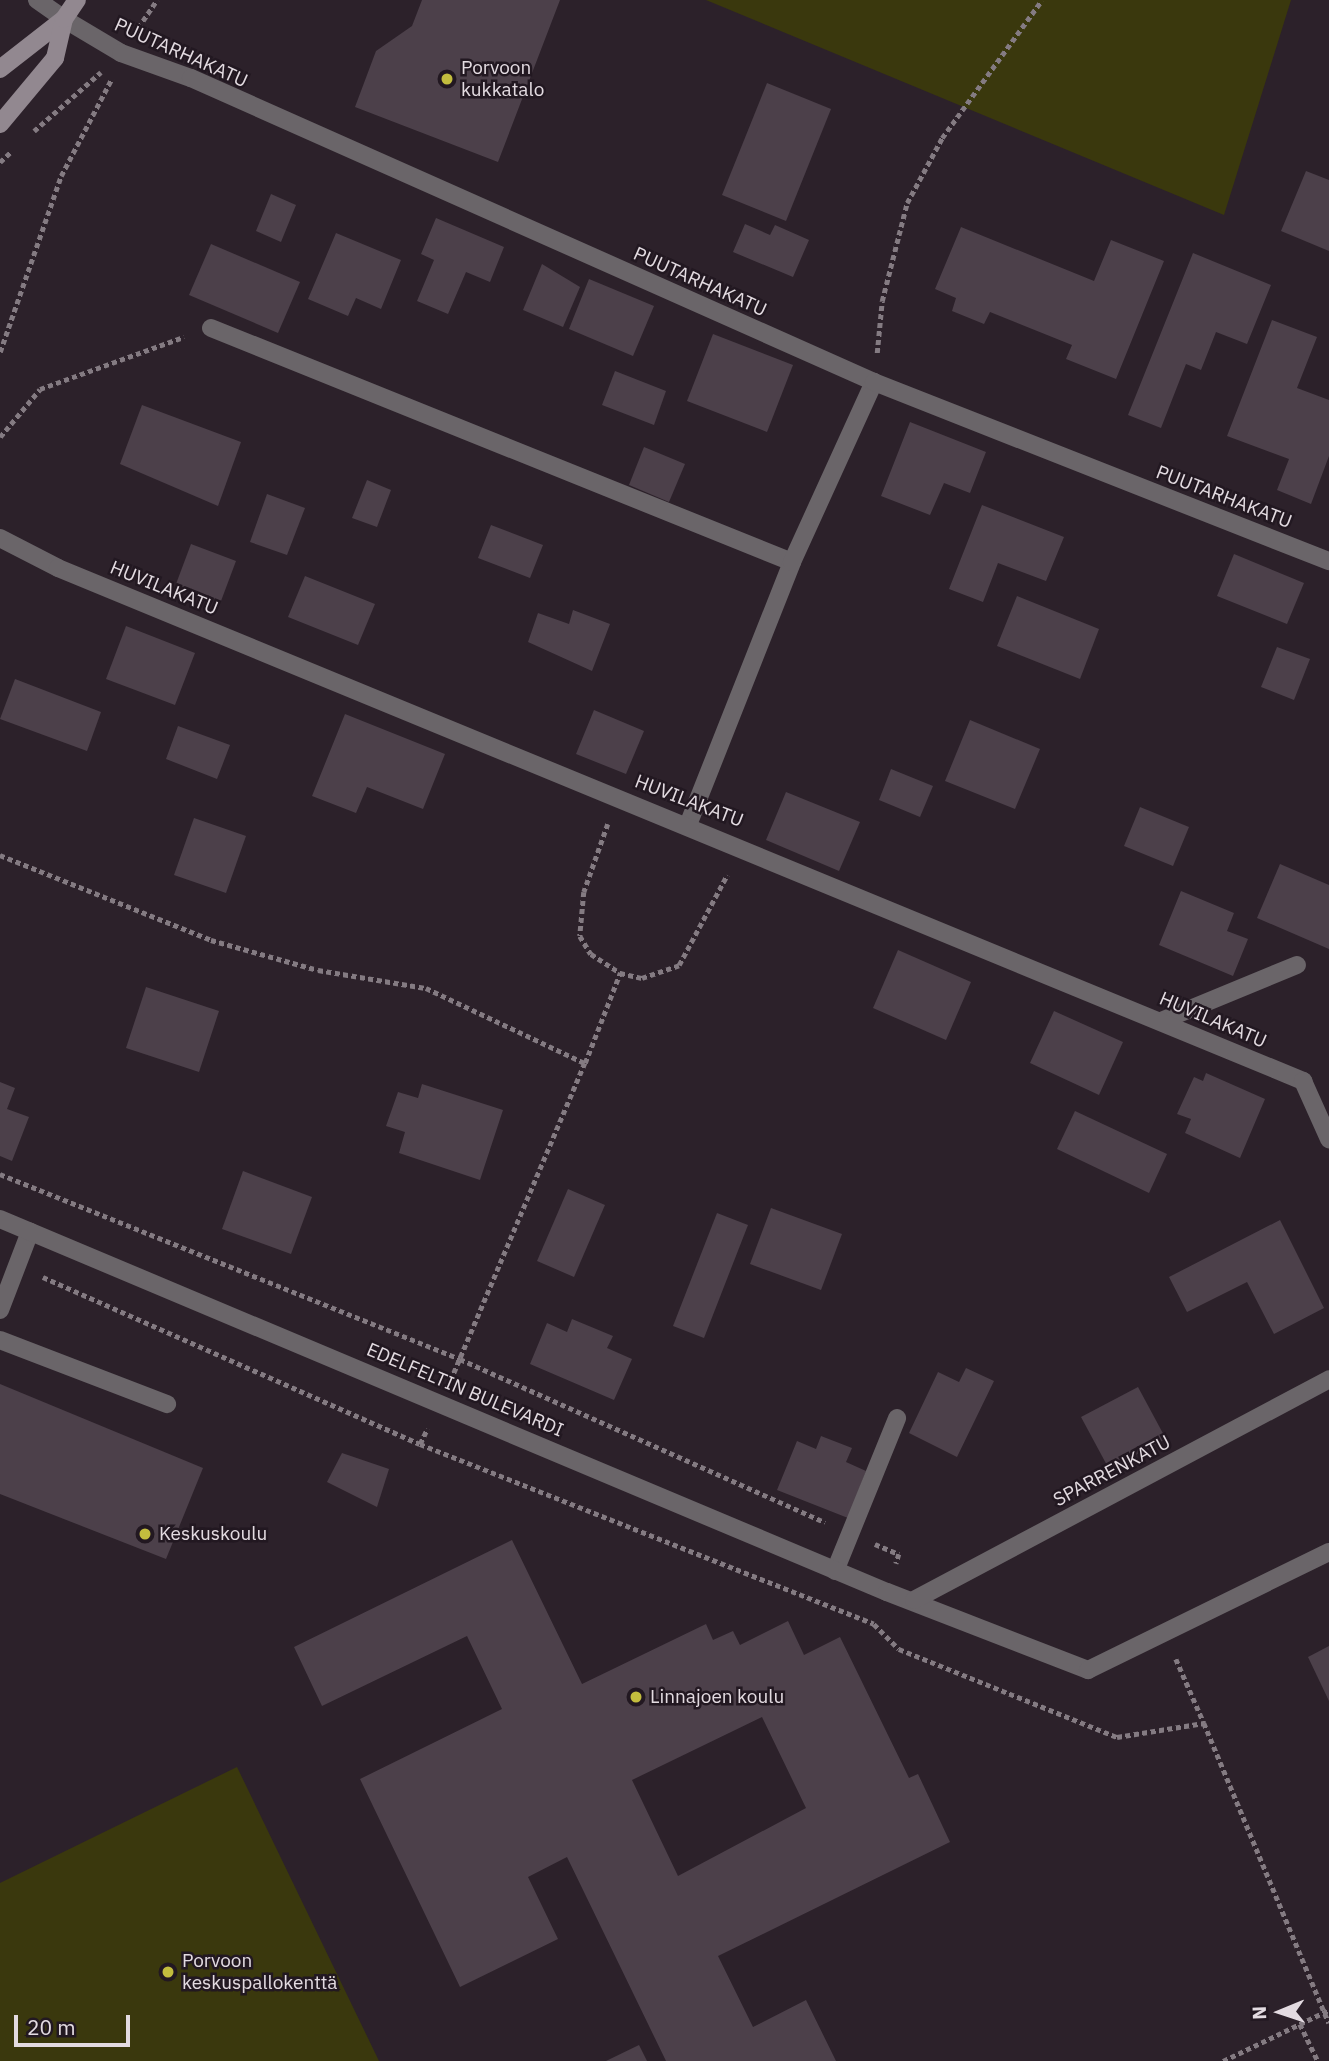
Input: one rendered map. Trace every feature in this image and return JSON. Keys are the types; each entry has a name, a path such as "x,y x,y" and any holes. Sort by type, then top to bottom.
{"street":[{"name":"PUUTARHAKATU","path":"37,0 121,54 191,78 874,382 1329,561"},
{"path":"0,69 64,19 77,0"},
{"path":"0,124 55,58 64,19"},
{"path":"211,328 792,562"},
{"path":"688,825 792,562 874,382"},
{"name":"HUVILAKATU","path":"0,537 58,568 742,845 1303,1081 1329,1139"},
{"path":"1161,1021 1297,965"},
{"name":"EDELFELTIN BULEVARDI","path":"0,1219 441,1401 835,1571 1088,1670 1329,1552"},
{"path":"0,1310 15,1265 30,1232"},
{"path":"0,1340 167,1404"},
{"name":"SPARRENKATU","path":"914,1600 1329,1378"},
{"path":"835,1571 897,1418"}],"path":[{"path":"0,352 61,176 121,54 157,0"},
{"path":"874,382 882,301 907,203 942,138 1042,0"},
{"path":"30,135 121,54"},
{"path":"0,162 20,144"},
{"path":"0,437 40,389 211,328"},
{"path":"618,796 579,914 580,936 591,954 620,972 642,978 679,965 742,845"},
{"path":"0,855 211,940 318,970 426,988 585,1063"},
{"path":"420,1444 460,1359 585,1063 620,972"},
{"path":"0,1174 460,1359 899,1554 874,1624"},
{"path":"15,1265 420,1444 874,1624 899,1649 1117,1737 1204,1723"},
{"path":"1165,1632 1327,2011 1329,2023"},
{"path":"1223,2061 1327,2011"},
{"path":"1300,2024 1318,2061"}],"shaded area":[{"path":"706,0 1291,0 1224,215"},
{"name":"Porvoon keskuspallokenttä","path":"237,1767 379,2061 0,2061 0,1883"}],"building":[{"name":"Porvoon kukkatalo","path":"422,0 560,0 498,162 355,107 376,51 412,26"},
{"path":"767,83 831,109 786,221 722,195"},
{"path":"1306,171 1329,180 1329,251 1281,231"},
{"path":"271,194 296,205 281,242 256,231"},
{"path":"436,218 504,247 490,282 466,272 448,314 417,301 434,260 421,254"},
{"path":"745,224 770,235 775,225 809,240 793,277 733,252"},
{"path":"961,227 1094,281 1111,240 1164,261 1116,379 1066,359 1072,345 990,312 984,324 952,311 956,298 935,289"},
{"path":"336,233 401,260 381,309 356,298 348,316 308,299"},
{"path":"211,244 300,282 278,333 189,295"},
{"path":"1193,253 1271,285 1247,344 1216,332 1201,370 1186,364 1161,428 1128,415"},
{"path":"542,264 580,287 563,327 523,310"},
{"path":"589,279 654,306 633,356 569,329"},
{"path":"1272,320 1317,337 1297,388 1329,400 1329,456 1311,504 1277,490 1289,459 1227,436"},
{"path":"713,334 793,365 767,432 687,401"},
{"path":"615,371 666,391 654,425 602,405"},
{"path":"142,405 241,442 218,506 120,464"},
{"path":"910,422 986,452 970,493 944,483 930,515 881,496"},
{"path":"644,447 685,464 669,502 629,485"},
{"path":"367,480 391,490 377,527 352,518"},
{"path":"267,494 305,508 287,555 250,542"},
{"path":"982,505 1064,537 1046,581 998,563 983,602 949,589"},
{"path":"491,525 543,545 530,578 478,558"},
{"path":"191,544 236,561 221,601 176,584"},
{"path":"1234,554 1304,583 1287,624 1217,596"},
{"path":"305,576 375,604 358,645 288,617"},
{"path":"1017,596 1099,629 1080,679 997,646"},
{"path":"573,610 610,624 592,671 528,642 538,613 569,624"},
{"path":"126,626 195,653 175,705 106,679"},
{"path":"1277,647 1310,659 1294,700 1261,687"},
{"path":"15,679 101,712 87,751 0,719"},
{"path":"594,710 644,731 626,774 576,754"},
{"path":"345,714 445,754 423,809 367,787 356,813 312,796"},
{"path":"970,720 1040,749 1015,809 945,781"},
{"path":"178,726 230,745 217,779 166,759"},
{"path":"891,769 933,786 920,817 879,800"},
{"path":"786,792 860,822 839,871 766,840"},
{"path":"1140,807 1189,827 1173,866 1124,846"},
{"path":"194,818 246,836 226,893 174,875"},
{"path":"1280,864 1329,885 1329,949 1257,918"},
{"path":"1181,891 1234,913 1227,931 1248,939 1233,976 1159,945"},
{"path":"898,950 971,982 946,1040 873,1008"},
{"path":"146,987 219,1011 199,1072 126,1048"},
{"path":"1054,1011 1123,1042 1099,1095 1030,1063"},
{"path":"1206,1073 1265,1099 1240,1158 1185,1133 1191,1119 1177,1114 1194,1077 1203,1081"},
{"path":"0,1082 15,1088 7,1109 29,1117 12,1161 0,1156"},
{"path":"422,1084 503,1110 480,1180 399,1153 405,1132 386,1126 398,1092 418,1098"},
{"path":"1075,1111 1167,1154 1149,1193 1057,1149"},
{"path":"243,1171 312,1197 291,1254 222,1229"},
{"path":"568,1189 605,1205 574,1277 537,1261"},
{"path":"771,1208 842,1234 821,1290 750,1264"},
{"path":"717,1213 748,1225 704,1338 673,1326"},
{"path":"1280,1220 1324,1308 1274,1334 1247,1282 1187,1312 1169,1277"},
{"path":"572,1319 613,1336 607,1348 632,1359 614,1400 530,1364 547,1323 567,1332"},
{"path":"966,1368 994,1381 957,1457 909,1433 938,1372 959,1382"},
{"path":"0,1384 203,1468 166,1559 0,1494"},
{"path":"1138,1387 1166,1439 1109,1469 1081,1417"},
{"path":"821,1436 852,1448 846,1462 866,1471 848,1518 777,1490 797,1441 816,1449"},
{"path":"342,1453 389,1469 377,1507 327,1482"},
{"path":"512,1540 582,1684 706,1624 713,1640 733,1631 740,1645 788,1621 804,1655 840,1637 909,1778 918,1774 950,1842 718,1956 753,2027 806,2000 836,2061 666,2061 567,1857 528,1877 558,1939 460,1987 360,1779 502,1709 467,1636 322,1706 294,1647","holes":["762,1717 806,1808 678,1876 632,1780"]},
{"path":"1329,1646 1329,1701 1308,1657"},
{"path":"639,2045 647,2061 606,2061"}],"place":[{"name":"Porvoon kukkatalo","path":"447,79"},
{"name":"Keskuskoulu","path":"145,1534"},
{"name":"Linnajoen koulu","path":"636,1697"},
{"name":"Porvoon keskuspallokenttä","path":"168,1972"}]}
